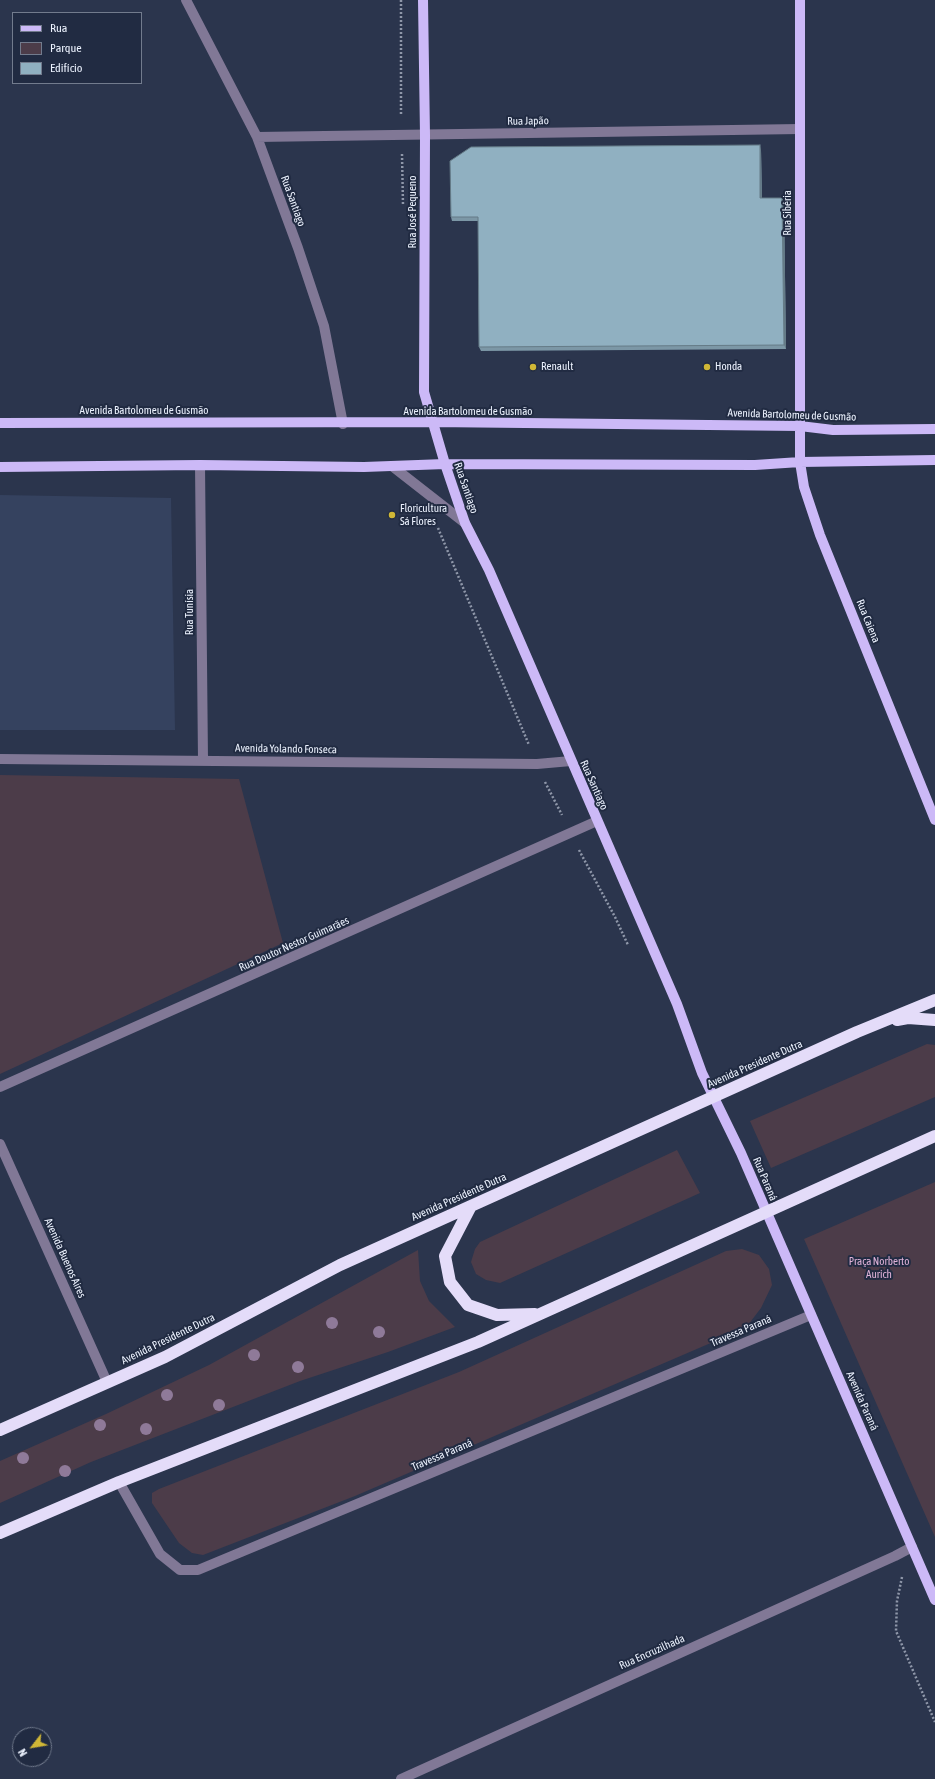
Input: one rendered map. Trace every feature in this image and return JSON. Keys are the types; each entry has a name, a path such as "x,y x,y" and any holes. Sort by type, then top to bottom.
{"highway":[{"name":"Avenida Presidente Dutra","path":"0,1430 165,1357 340,1265 857,1032 935,1000"},
{"path":"857,1032 890,1021 908,1018 935,1020"},
{"path":"912,1146 935,1132"},
{"path":"0,1533 119,1482 478,1342 699,1241 766,1213 935,1136"},
{"path":"471,1206 445,1256 450,1282 468,1305 497,1315 540,1314"}],"main road":[{"name":"Rua José Pequeno","path":"423,0 425,135 424,392 433,422"},
{"name":"Rua Sibéria","path":"800,0 800,426"},
{"name":"Avenida Bartolomeu de Gusmão","path":"0,423 342,424 433,422 800,426 833,430 935,429"},
{"name":"Rua Santiago","path":"433,422 445,464 465,523 489,570 677,1004 702,1073 715,1096 741,1153"},
{"name":"Rua Caiena","path":"800,426 800,462 804,487 820,535 935,820"},
{"path":"0,467 200,464 364,467 445,464 755,465 800,462 935,460"},
{"name":"Rua Paraná","path":"741,1153 766,1213"},
{"name":"Avenida Paraná","path":"766,1213 935,1600"}],"street":[{"name":"Rua Santiago","path":"186,0 257,137 298,248 324,326 342,424"},
{"name":"Rua Japão","path":"257,137 800,129"},
{"name":"Rua Tunísia","path":"200,464 203,760"},
{"path":"392,466 465,523"},
{"name":"Avenida Yolando Fonseca","path":"0,759 537,764 571,761"},
{"name":"Rua Doutor Nestor Guimarães","path":"0,1087 597,821"},
{"name":"Avenida Buenos Aires","path":"0,1144 107,1382"},
{"name":"Travessa Paraná","path":"119,1482 160,1554 180,1570 198,1570 811,1315"},
{"name":"Rua Encruzilhada","path":"401,1779 895,1556 912,1546"}],"shaded area":[{"path":"0,495 171,498 175,730 0,730"}],"green space":[{"path":"0,775 239,779 283,943 0,1074"},
{"path":"927,1044 935,1045 935,1097 771,1168 750,1121"},
{"path":"677,1150 700,1193 500,1283 486,1280 476,1274 471,1262 475,1249 480,1242"},
{"name":"Praça Norberto Aurich","path":"935,1182 935,1537 804,1239"},
{"path":"742,1249 759,1255 769,1269 772,1285 761,1308 748,1325 727,1336 355,1496 203,1555 192,1553 179,1543 152,1503 152,1493 159,1489 459,1372 726,1251"},
{"path":"418,1250 420,1281 429,1301 455,1327 388,1352 300,1381 91,1462 0,1503 0,1461 106,1414 209,1365"}],"building":[{"path":"760,145 760,198 782,198 784,345 479,347 478,217 451,217 450,161 471,147"}],"place":[{"name":"Renault","path":"533,367"},
{"name":"Honda","path":"707,367"},
{"name":"Floricultura Sá Flores","path":"392,515"}]}
